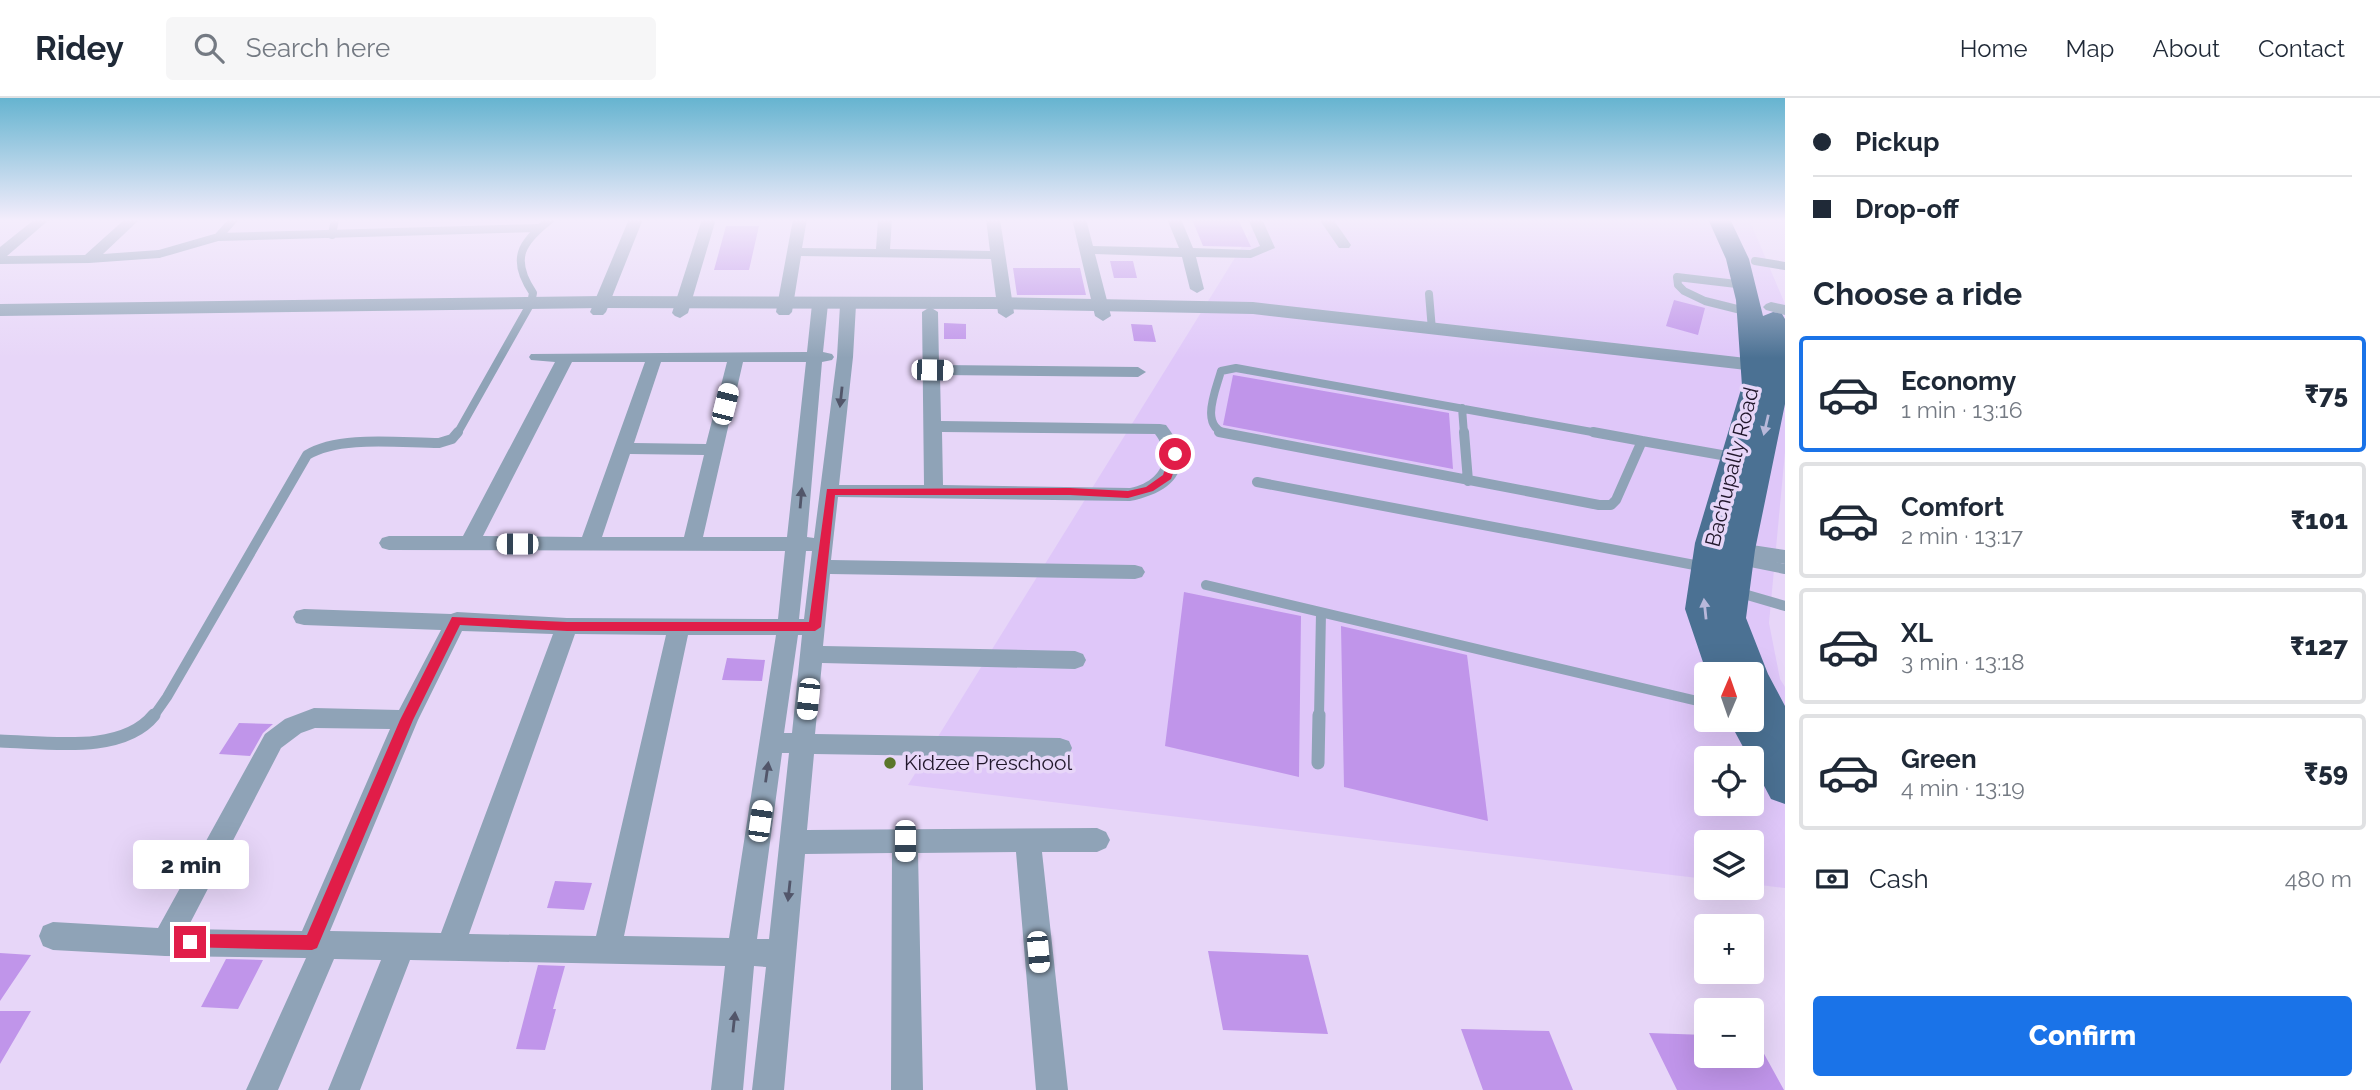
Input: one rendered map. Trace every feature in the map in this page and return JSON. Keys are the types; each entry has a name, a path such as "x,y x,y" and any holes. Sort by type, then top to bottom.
{"main road":[{"name":"Bachupally Road","path":"1745,265 1769,310 1779,370 1739,555 1729,618 1745,662"},
{"name":"Bachupally Road","path":"1748,265 1750,273"},
{"name":"Bachupally Road","path":"1721,662 1702,610 1711,543 1755,386 1755,365 1769,310"},
{"name":"Bachupally Road","path":"1764,706 1785,741"},
{"name":"Bachupally Road","path":"1764,717 1785,787"}],"street":[{"path":"600,307 617,265"},
{"path":"681,308 694,265"},
{"path":"784,308 792,265"},
{"path":"993,265 999,308"},
{"path":"1091,265 1102,311"},
{"path":"1191,265 1197,289"},
{"path":"0,318 528,307"},
{"path":"0,310 600,307 819,308 930,312 999,308"},
{"path":"727,1090 741,952 788,626 819,308"},
{"path":"848,309 999,308 1262,318 1283,314 1755,365"},
{"path":"768,1090 848,309"},
{"path":"930,312 934,491"},
{"path":"537,357 845,357"},
{"path":"469,544 566,357"},
{"path":"589,545 653,358"},
{"path":"692,543 736,358"},
{"path":"932,370 1138,372"},
{"path":"830,491 1070,492 1128,495 1150,489 1168,477 1175,454 1172,442 1160,429 933,426"},
{"path":"622,448 714,450"},
{"path":"389,543 823,544"},
{"path":"1739,555 1785,557"},
{"path":"820,567 1135,572"},
{"path":"303,617 457,620 567,626 815,627"},
{"path":"262,1090 406,720 457,620"},
{"path":"450,947 567,626"},
{"path":"607,950 679,626"},
{"path":"812,654 1075,660"},
{"path":"165,942 274,741 293,726 314,718 406,720"},
{"path":"771,743 1060,748"},
{"path":"905,841 906,1090"},
{"path":"794,842 1097,841"},
{"path":"1028,842 1052,1090"},
{"path":"53,936 165,942 783,953"},
{"path":"344,1090 401,946"}],"lane":[{"path":"0,741 108,740 124,738 145,725 167,697 307,454 320,447 337,444 439,443 452,439 469,416 528,307 533,293 523,281 519,265"},
{"path":"1769,310 1693,296 1682,292 1676,283 1677,277 1750,273 1785,266"},
{"path":"1429,294 1432,330"},
{"path":"1642,440 1623,489 1611,505 1590,505 1219,432 1210,421 1221,371 1227,368 1462,408 1642,440 1734,457"},
{"path":"1462,408 1468,481"},
{"path":"1257,482 1708,567"},
{"path":"1739,555 1785,569"},
{"path":"1206,585 1694,700"},
{"path":"1733,591 1785,606"},
{"path":"1318,763 1321,613"}],"shaded area":[{"path":"1230,265 1769,265 1785,304 1785,452 1769,623 1780,679 1785,687 1785,888 1764,885 1764,830 1694,830 1694,878 908,785"}],"building":[{"path":"715,265 750,265 749,270 714,270"},
{"path":"1111,265 1134,265 1137,278 1114,278"},
{"path":"1013,268 1080,268 1086,295 1017,295"},
{"path":"1674,300 1705,308 1698,335 1666,326"},
{"path":"944,323 966,324 966,339 944,339"},
{"path":"1131,324 1152,325 1156,342 1134,341"},
{"path":"1233,375 1449,413 1453,469 1223,425"},
{"path":"1184,592 1301,616 1299,777 1165,746"},
{"path":"1341,626 1467,655 1488,821 1344,787"},
{"path":"727,658 765,660 762,681 722,680"},
{"path":"239,723 273,724 263,733 250,756 219,754"},
{"path":"555,881 592,883 584,910 547,908"},
{"path":"1208,951 1308,955 1328,1034 1223,1030"},
{"path":"0,953 31,955 0,1001"},
{"path":"226,959 263,960 238,1009 201,1007"},
{"path":"538,965 565,966 553,1009 556,1009 545,1050 516,1049"},
{"path":"0,1011 31,1011 0,1064"},
{"path":"1461,1029 1549,1031 1573,1090 1483,1090"},
{"path":"1649,1033 1694,1035 1694,1068 1764,1068 1764,1054 1784,1090 1677,1090"}],"place":[{"name":"Kidzee Preschool","path":"890,763"}],"route":[{"path":"190,942 312,943 406,720 457,620 567,626 815,627 830,491 1070,492 1128,495 1150,489 1168,477 1175,454"}]}
